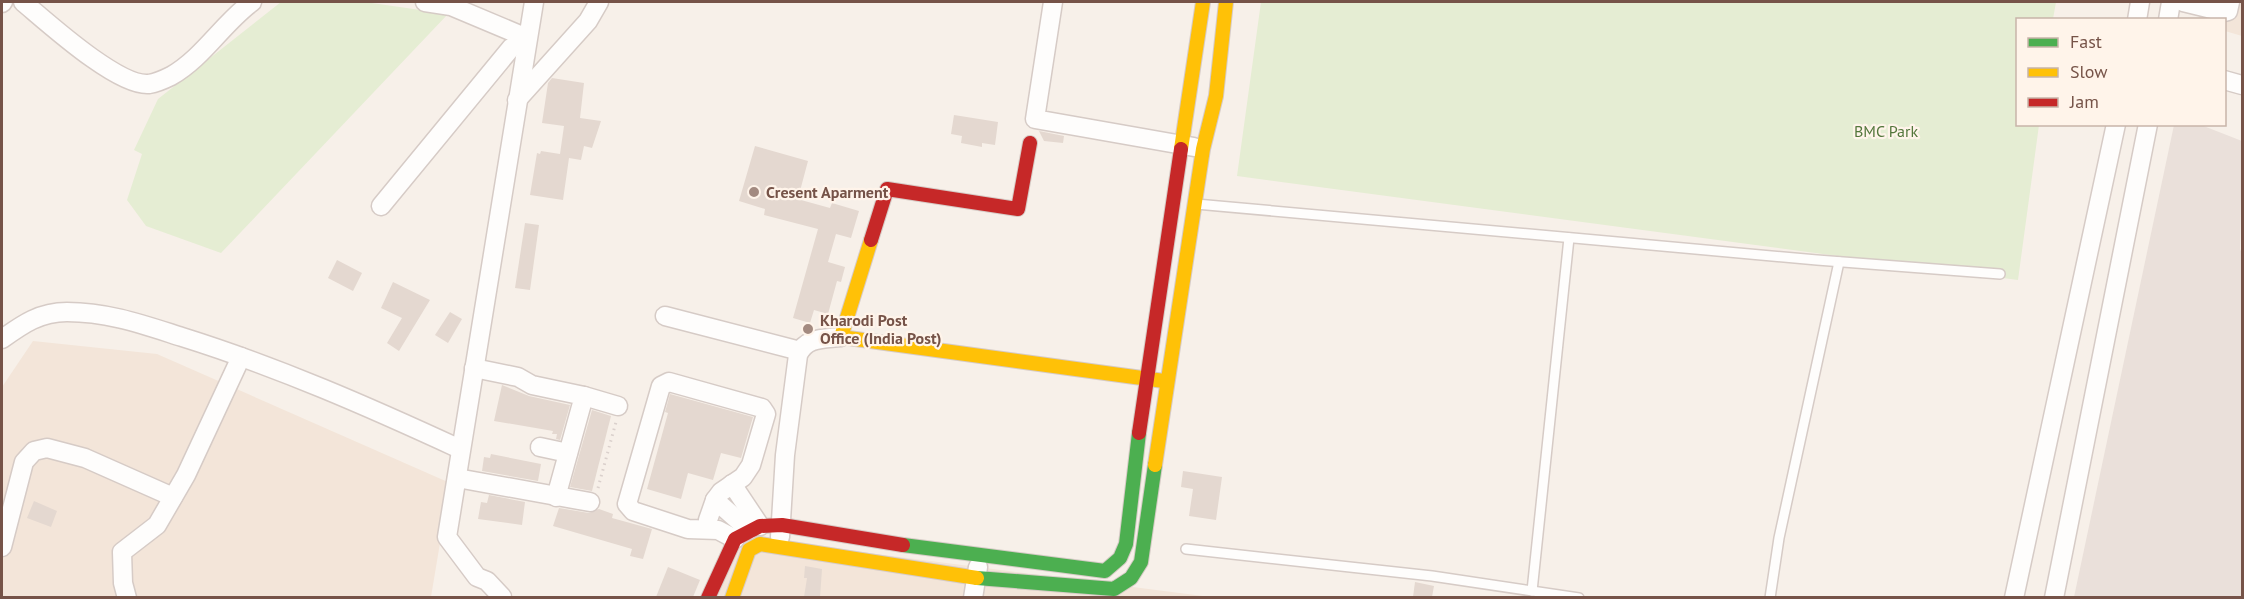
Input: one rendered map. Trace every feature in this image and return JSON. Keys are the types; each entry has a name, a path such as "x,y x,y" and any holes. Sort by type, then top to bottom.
{"street":[{"path":"23,2 70,42 122,76 148,84 170,77 203,51 252,2"},
{"path":"425,2 451,6 527,38"},
{"path":"502,597 488,581 477,577 447,537 534,2"},
{"path":"517,100 588,21 599,2"},
{"path":"1053,2 1035,119 1203,149"},
{"path":"708,520 715,500 743,477 751,465 766,414 762,408 669,382 661,386 627,504 633,511 688,529 748,531 782,525 980,556 1105,571 1120,558 1126,544 1141,417 1203,2"},
{"path":"1118,593 1141,562 1170,382 1203,149 1216,96 1227,2"},
{"path":"2137,18 2140,2"},
{"path":"2168,18 2171,2"},
{"path":"2183,2 2224,12 2228,11 2230,2"},
{"path":"381,206 511,48 527,38"},
{"path":"2226,81 2242,85"},
{"path":"2013,597 2084,280 2116,126"},
{"path":"2054,597 2148,126"},
{"path":"841,337 887,189 1018,210 1030,143"},
{"path":"2084,280 2115,287"},
{"path":"2,339 34,317 65,312 110,315 241,357 360,402 460,449"},
{"path":"665,316 800,351"},
{"path":"779,545 785,454 800,351 803,345 812,340 841,337 1170,382"},
{"path":"127,597 123,583 122,552 157,525 241,357"},
{"path":"474,368 518,377 532,385 618,406"},
{"path":"556,497 584,396"},
{"path":"1141,417 1164,420"},
{"path":"540,447 568,453"},
{"path":"2,548 24,462 34,451 47,448 85,458 173,497"},
{"path":"457,478 590,502"},
{"path":"732,484 748,531"},
{"path":"715,500 748,531"},
{"path":"1131,506 1149,508"},
{"path":"708,597 722,561 748,531"},
{"path":"732,597 749,550 760,544 779,545 977,578 1118,593"},
{"path":"973,597 980,556"},
{"path":"1105,571 1118,593"}],"lane":[{"path":"1173,201 1839,262 2001,274"},
{"path":"1532,591 1569,238"},
{"path":"1770,597 1779,538 1839,262"},
{"path":"1186,549 1397,572 1579,597"}],"path":[{"path":"590,502 596,498 620,409 618,406"}],"shaded area":[{"path":"2203,2 2242,2 2242,36 2226,31 2226,18 2199,18"},
{"path":"2174,126 2204,126 2242,141 2240,249 2242,254 2242,597 2074,597"},
{"path":"33,341 157,354 450,483 431,597 2,598 2,387"},
{"path":"728,535 1203,596 1208,597 700,598"}],"green space":[{"path":"281,2 365,2 448,14 221,253 146,226 127,200 142,154 134,150 158,99"},
{"name":"BMC Park","path":"1261,2 2056,2 2053,18 2016,18 2016,126 2039,126 2018,280 1237,176"}],"building":[{"path":"552,78 584,83 580,118 601,121 592,148 584,146 581,160 569,158 563,200 530,195 537,153 540,154 541,151 560,154 564,126 542,123 548,83"},
{"path":"954,115 998,122 995,145 982,143 982,147 961,143 962,136 951,134"},
{"path":"1039,131 1064,136 1063,143 1044,141"},
{"path":"755,146 808,161 800,191 803,192 801,200 830,208 832,203 859,211 851,238 836,234 828,262 845,267 841,282 837,281 828,314 814,310 810,323 793,318 818,229 764,215 765,209 739,201"},
{"path":"525,223 539,225 530,290 515,288"},
{"path":"337,260 362,273 353,291 328,278"},
{"path":"393,282 430,300 399,351 387,343 402,318 381,308"},
{"path":"450,312 462,319 448,343 435,335"},
{"path":"502,385 529,396 570,405 560,440 556,439 557,434 552,434 553,431 494,421"},
{"path":"670,394 753,417 741,458 721,453 713,480 688,473 681,499 647,489 668,413 665,412"},
{"path":"592,410 611,416 592,491 570,487"},
{"path":"491,454 541,464 538,481 482,471 484,457 490,458"},
{"path":"1183,471 1222,477 1216,520 1189,516 1193,489 1181,487"},
{"path":"489,495 525,502 522,525 478,519 481,502 487,503"},
{"path":"34,501 57,511 51,527 27,518"},
{"path":"559,508 589,513 599,509 613,514 612,518 652,529 643,559 630,556 632,549 553,526"},
{"path":"805,566 822,569 820,597 804,597 807,578 804,578"},
{"path":"668,567 700,580 693,597 656,597"},
{"path":"1415,582 1434,586 1432,597 1413,597"}],"traffic: fast":[{"path":"903,545 1105,571 1120,558 1126,544 1139,433"},
{"path":"977,578 1114,589 1131,578 1141,562 1155,465"}],"traffic: slow":[{"path":"1181,149 1203,2"},
{"path":"1155,465 1203,149 1216,96 1226,2"},
{"path":"871,240 841,337 1164,381"},
{"path":"732,598 749,550 760,544 977,578"}],"traffic: jam":[{"path":"871,240 887,189 1018,209 1030,143"},
{"path":"1139,433 1181,149"},
{"path":"708,598 735,539 760,526 782,525 903,545"}],"place":[{"name":"Cresent Aparment","path":"754,192"},
{"name":"Kharodi Post Office (India Post)","path":"808,329"}]}
